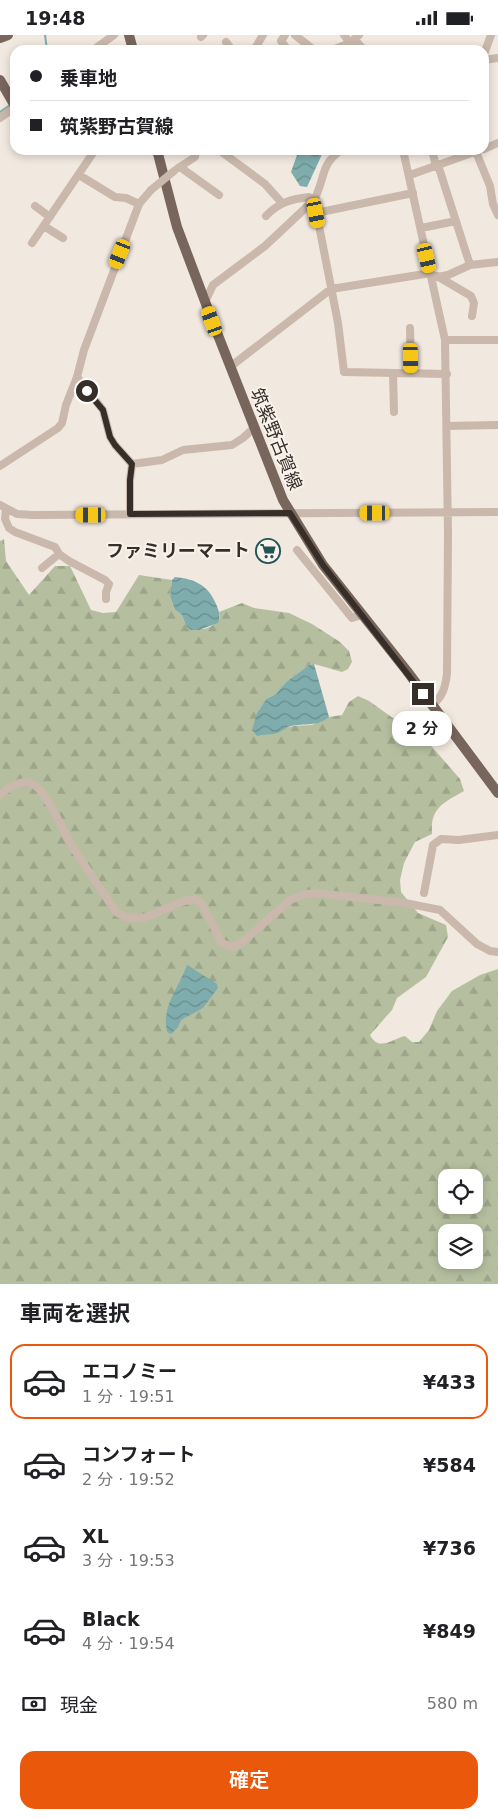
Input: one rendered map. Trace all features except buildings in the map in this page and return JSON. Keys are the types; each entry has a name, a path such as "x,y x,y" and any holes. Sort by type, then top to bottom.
{"main road":[{"path":"0,38 8,35"},
{"path":"0,80 10,98"},
{"name":"筑紫野古賀線","path":"158,155 177,227 204,301 283,500 323,565 498,793"},
{"name":"筑紫野古賀線","path":"431,706 447,715 498,781"}],"street":[{"path":"100,45 113,35"},
{"path":"295,35 308,45"},
{"path":"344,35 354,39"},
{"path":"342,45 354,39"},
{"path":"32,243 92,155"},
{"path":"0,465 58,428 62,423 87,342 139,205 151,190 195,155"},
{"path":"226,155 265,184 282,203"},
{"path":"204,301 213,285 266,246 314,200 326,165 336,155"},
{"path":"405,155 433,276 445,340 447,674 445,689 440,699 431,706"},
{"path":"434,155 470,265"},
{"path":"410,175 467,155"},
{"path":"481,155 490,186 495,195 493,205 498,215"},
{"path":"177,169 219,195"},
{"path":"79,175 115,197 126,199 139,205"},
{"path":"316,213 413,193"},
{"path":"266,216 282,203 309,197 314,200"},
{"path":"314,200 338,323 344,371 446,374"},
{"path":"35,206 50,217"},
{"path":"421,228 456,221"},
{"path":"44,226 63,238"},
{"path":"230,367 331,289 448,275 470,265 498,263"},
{"path":"433,276 471,296 474,303 472,316"},
{"path":"410,328 411,373"},
{"path":"445,340 498,340"},
{"path":"393,373 394,412"},
{"path":"77,377 103,410 110,437 132,464 130,514"},
{"path":"447,426 498,425"},
{"path":"132,464 162,460 182,450 232,445 243,438 254,427"},
{"path":"3,507 17,513 33,515 498,512"},
{"path":"3,507 9,528 55,547 59,555 105,580 109,584 106,599"},
{"path":"297,550 352,619 362,615"},
{"path":"42,567 59,555"},
{"path":"0,795 16,783 24,782 37,786 49,803 70,843 116,912 125,918 146,917 178,903 195,899 202,904 222,943 233,947 240,944 295,897 317,893 342,895 405,903 440,910 477,944 490,951 498,952"},
{"path":"424,893 433,845 441,839 459,840 498,835"}],"green space":[{"path":"4,539 6,561 29,595 55,566 70,566 91,610 103,613 116,612 139,575 172,580 170,596 175,610 182,615 186,626 196,629 209,628 220,618 219,612 242,603 254,608 289,613 312,624 340,642 349,651 352,662 348,669 342,672 314,664 309,665 286,682 276,694 266,699 257,713 267,733 277,733 282,729 293,726 312,725 329,717 342,715 349,702 358,696 369,701 407,728 424,720 429,731 427,741 460,779 464,791 439,807 433,818 432,834 415,842 404,863 400,880 401,892 418,913 446,925 448,937 426,977 397,998 392,1010 370,1035 377,1043 382,1044 405,1036 412,1042 419,1042 429,1030 437,1011 452,991 480,975 498,969 498,1284 0,1284 0,541"}],"water":[{"path":"297,155 322,155 307,187 300,186 291,172"},
{"path":"175,577 195,581 209,592 219,611 218,623 199,630 191,630 186,626 182,615 175,610 170,596 172,580"},
{"path":"314,664 329,717 320,722 291,726 275,734 257,736 252,730 257,713 266,699 276,694 286,682 309,665"},
{"path":"187,965 217,984 218,988 203,1008 181,1020 178,1027 171,1034 167,1032 166,1014"}],"waterway":[{"path":"45,35 46,45"},
{"path":"0,112 10,105"}],"place":[{"name":"ファミリーマート","path":"268,551"}],"route":[{"path":"87,391 103,410 110,437 132,464 130,468 130,514 290,513 323,565 423,694"}]}
